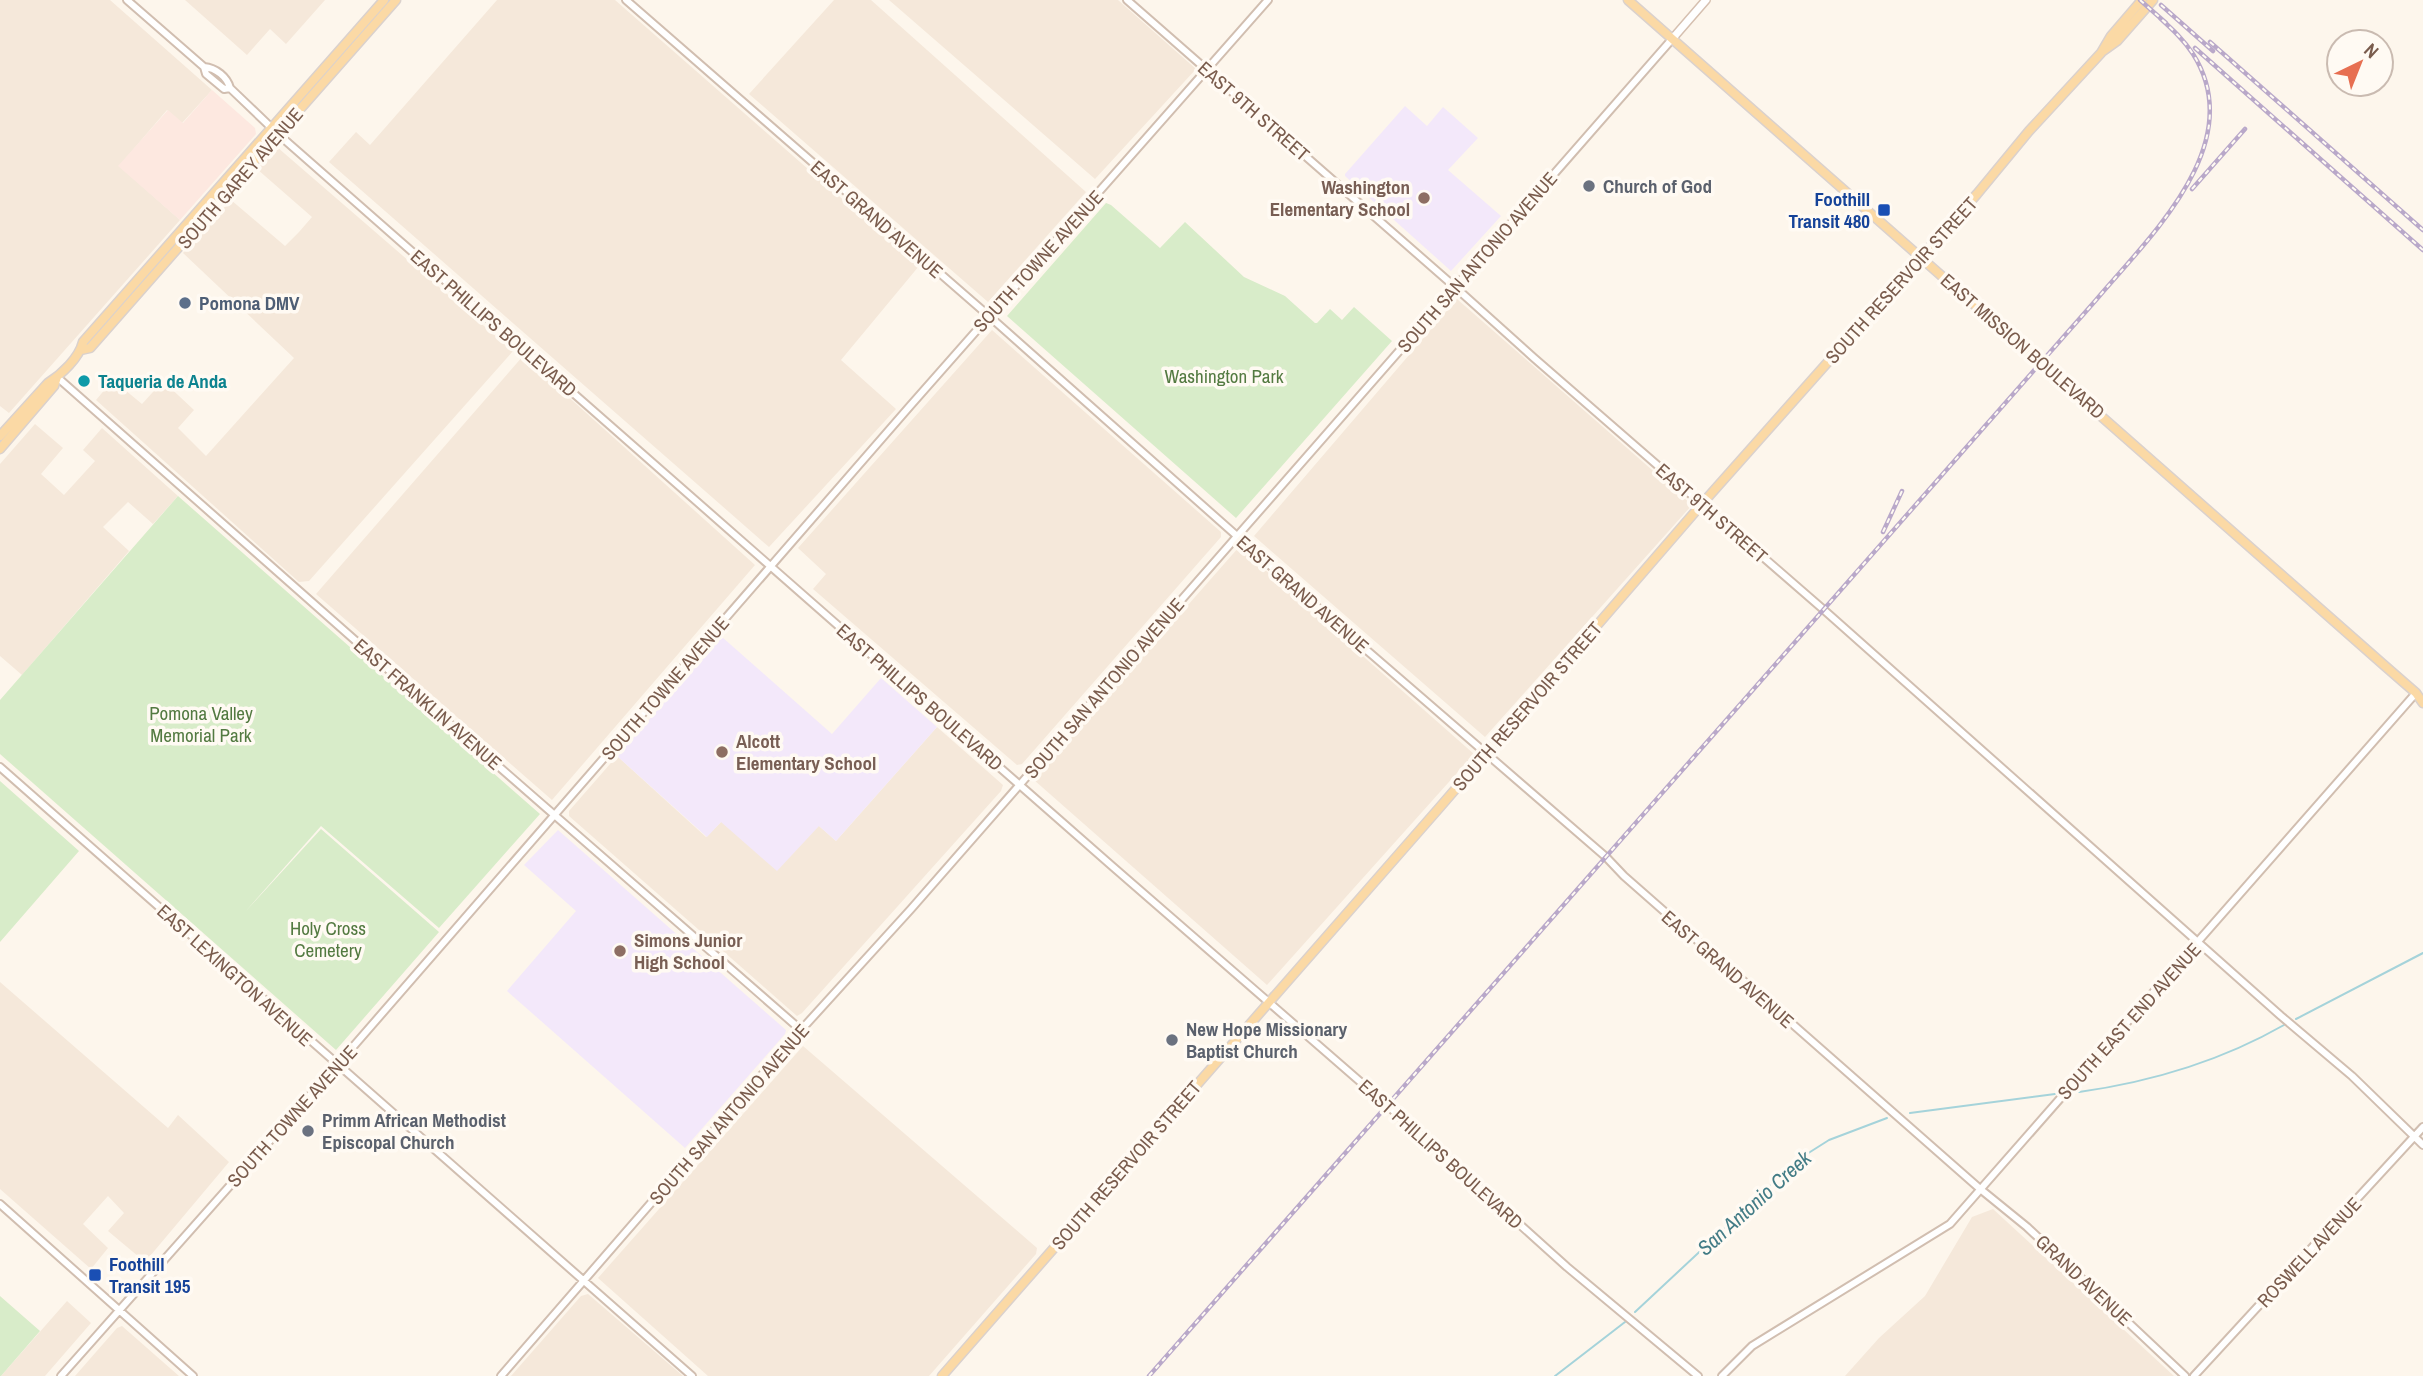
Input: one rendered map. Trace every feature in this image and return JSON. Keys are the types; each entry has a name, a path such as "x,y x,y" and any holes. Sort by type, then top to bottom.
{"main road":[{"name":"SOUTH GAREY AVENUE","path":"0,436 81,350 83,342 384,0"},
{"name":"SOUTH GAREY AVENUE","path":"81,350 90,348 396,0"},
{"name":"EAST MISSION BOULEVARD","path":"1628,0 2420,695 2423,703"},
{"name":"SOUTH SAN ANTONIO AVENUE","path":"1673,38 1706,0"},
{"name":"SOUTH RESERVOIR STREET","path":"942,1376 1701,505 2029,131 2101,53 2111,36 2142,0"},
{"path":"2101,53 2118,41 2153,0"},
{"path":"313,95 312,89 319,80 317,75"},
{"name":"SOUTH GAREY AVENUE","path":"0,449 54,386 57,377"},
{"name":"SOUTH EAST END AVENUE","path":"2420,695 2423,686"}],"street":[{"name":"EAST PHILLIPS BOULEVARD","path":"127,0 204,67 212,68 228,82 230,88 278,134 1387,1105 1607,1302 1698,1376"},
{"name":"EAST GRAND AVENUE","path":"625,0 989,316 1979,1188"},
{"name":"EAST 9TH STREET","path":"1128,0 2351,1076 2423,1146"},
{"name":"SOUTH TOWNE AVENUE","path":"61,1376 337,1066 685,663 1268,0"},
{"name":"SOUTH SAN ANTONIO AVENUE","path":"501,1376 801,1030 1020,785 1673,38"},
{"name":"EAST FRANKLIN AVENUE","path":"57,377 801,1030"},
{"name":"SOUTH EAST END AVENUE","path":"1721,1376 1752,1346 1950,1224 1979,1188 2420,695"},
{"name":"EAST LEXINGTON AVENUE","path":"0,767 692,1376"},
{"name":"ROSWELL AVENUE","path":"2194,1376 2423,1127"},
{"name":"GRAND AVENUE","path":"1979,1188 2027,1227 2185,1376"},
{"path":"0,1204 193,1376"}],"shaded area":[{"path":"0,0 110,0 212,90 182,123 167,110 119,166 180,220 9,413 0,406"},
{"path":"185,0 325,0 286,44 270,29 247,55"},
{"path":"497,0 615,0 919,266 841,360 896,409 769,547 329,162 356,132 370,145"},
{"path":"834,0 871,0 1086,192 988,302 749,94"},
{"path":"889,0 1118,0 1196,69 1095,179"},
{"path":"212,90 255,128 256,134 180,220 118,166 168,110 183,123"},
{"name":"Washington Elementary School","path":"1405,106 1427,126 1443,107 1478,138 1448,170 1501,216 1451,271 1345,176"},
{"path":"277,147 513,351 309,581 299,582 96,400 113,380 142,404 163,381 194,410 178,428 206,456 294,358 183,253 231,200 285,246 299,232 312,217 257,169"},
{"path":"1457,299 1692,505 1485,737 1254,536"},
{"path":"992,330 1221,532 1221,537 1022,764 1017,765 813,589 826,574 798,548"},
{"path":"523,356 755,565 552,800 316,594"},
{"path":"35,424 63,448 41,474 64,495 95,461 83,450 102,428 178,496 153,524 128,502 103,527 129,551 22,675 0,656 0,464"},
{"path":"1239,547 1474,754 1267,985 1034,780"},
{"name":"Alcott Elementary School","path":"722,637 832,734 881,678 937,727 836,841 819,826 777,871 721,822 707,837 617,756"},
{"path":"937,727 1003,785 1001,791 797,1016 569,816 569,811 617,756 706,837 721,822 819,826 836,841"},
{"name":"Simons Junior High School","path":"558,830 786,1030 685,1148 507,991 576,911 524,865"},
{"path":"0,982 168,1128 178,1115 229,1162 145,1262 108,1231 124,1213 108,1196 83,1224 108,1248 91,1269 0,1189"},
{"path":"803,1046 1037,1248 1036,1254 929,1376 708,1376 598,1278"},
{"path":"1993,1209 2174,1376 1845,1376 1879,1338 1925,1296 1972,1217"},
{"path":"588,1294 683,1376 511,1376 581,1296"},
{"path":"67,1301 91,1323 45,1376 1,1376"},
{"path":"122,1326 179,1376 75,1376 117,1328"}],"green space":[{"name":"Washington Park","path":"1106,203 1160,248 1185,222 1244,277 1285,296 1315,323 1330,309 1342,320 1354,307 1392,341 1236,518 1007,316"},
{"name":"Pomona Valley Memorial Park","path":"178,496 540,814 439,928 321,826 245,912 321,829 439,932 336,1050 0,754 0,700"},
{"path":"0,781 79,851 0,942"},
{"path":"0,1296 40,1331 1,1376 0,1376"}],"waterway":[{"name":"San Antonio Creek","path":"2296,1019 2423,953"},
{"name":"San Antonio Creek","path":"2079,1092 2185,1068 2235,1049 2284,1025"},
{"name":"San Antonio Creek","path":"1910,1113 2055,1094"},
{"name":"San Antonio Creek","path":"1635,1312 1799,1159 1829,1140 1887,1118"},
{"name":"San Antonio Creek","path":"1555,1376 1625,1322"}],"railway":[{"path":"2140,0 2166,23"},
{"path":"2161,5 2213,51"},
{"path":"1149,1376 2142,248 2165,218 2186,187 2201,155 2209,122 2207,88 2193,54 2160,18"},
{"path":"2210,42 2423,230"},
{"path":"2195,48 2423,250"},
{"path":"2192,189 2245,129"},
{"path":"1883,532 1902,491"}],"place":[{"name":"Church of God","path":"1589,186"},
{"name":"Washington Elementary School","path":"1424,198"},
{"name":"Foothill Transit 480","path":"1884,210"},
{"name":"Pomona DMV","path":"185,303"},
{"name":"Taqueria de Anda","path":"84,381"},
{"name":"Alcott Elementary School","path":"722,752"},
{"name":"Simons Junior High School","path":"620,951"},
{"name":"New Hope Missionary Baptist Church","path":"1172,1040"},
{"name":"Primm African Methodist Episcopal Church","path":"308,1131"},
{"name":"Foothill Transit 195","path":"95,1275"}],"park label":[{"name":"Holy Cross Cemetery","path":"328,939"}]}
